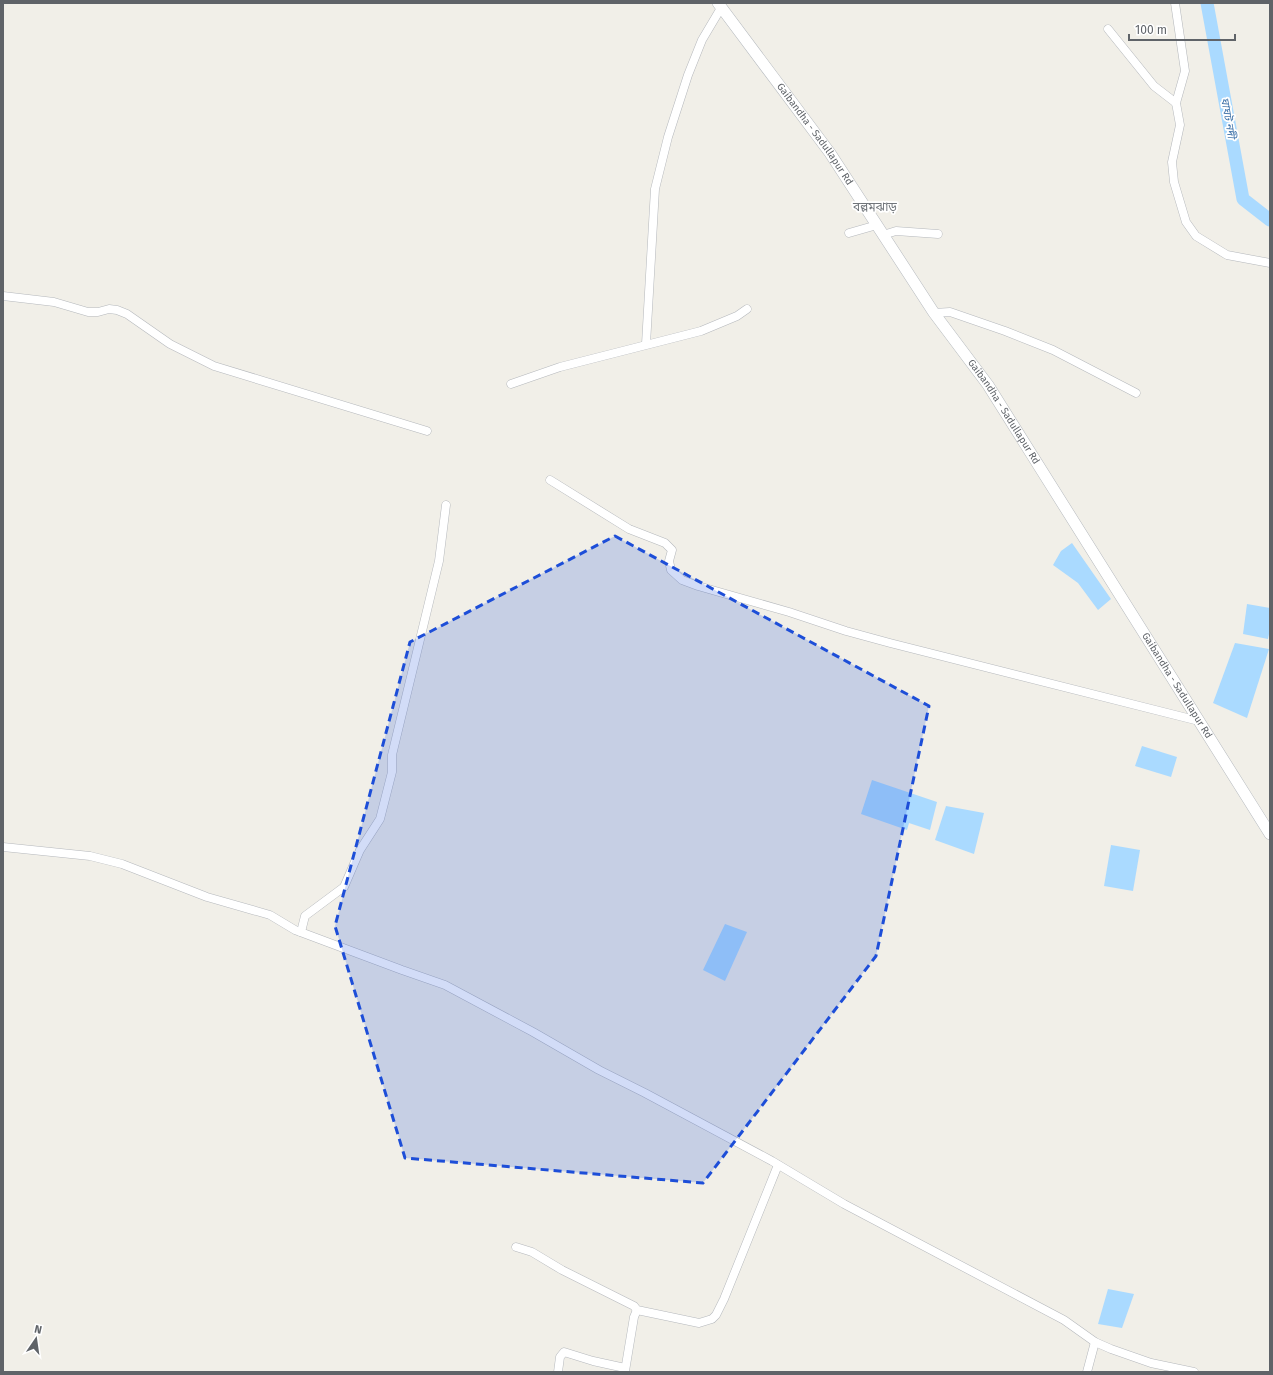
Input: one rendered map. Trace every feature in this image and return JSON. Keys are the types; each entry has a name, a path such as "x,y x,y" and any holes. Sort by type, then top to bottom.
{"main road":[{"name":"Gaibandha - Sadullapur Rd","path":"720,5 830,153 934,313 988,385 1270,834"}],"street":[{"path":"1175,3 1185,71 1176,103 1180,125 1172,162 1174,182 1186,222 1196,236 1227,255 1270,263"},
{"path":"646,344 655,189 668,137 688,75 702,40 720,5"},
{"path":"1108,29 1154,86 1176,103"},
{"path":"849,234 877,225"},
{"path":"884,235 896,231 938,234"},
{"path":"3,296 54,302 88,312 98,312 109,309 117,310 127,314 170,344 214,366 427,432"},
{"path":"511,384 560,367 701,331 737,316 746,309"},
{"path":"934,313 950,312 1005,331 1053,350 1136,393"},
{"path":"550,480 629,528 665,543 672,550 670,570 682,580 698,586 890,643 1199,721"},
{"path":"301,932 305,916 344,887 360,850 380,819 392,772 394,749 439,561 446,505"},
{"path":"3,847 90,856 122,864 207,898 270,915 295,930 445,985 533,1032 599,1070 646,1093 778,1165 844,1204 1064,1320 1095,1342 1140,1359 1194,1372"},
{"path":"516,1247 532,1252 562,1270 634,1306 637,1310 698,1324 712,1319 716,1315 724,1300 778,1165"},
{"path":"558,1372 560,1357 564,1352 625,1370 634,1317 637,1310"},
{"path":"1087,1372 1095,1342"}],"highlighted area":[{"path":"615,536 929,706 876,956 703,1183 405,1158 335,926 410,642"}],"water":[{"path":"1072,543 1111,599 1098,610 1078,583 1053,565 1061,551"},
{"path":"1247,604 1270,608 1270,629 1268,639 1243,634"},
{"path":"1235,643 1269,649 1247,718 1213,703"},
{"path":"1142,746 1177,757 1171,777 1135,766"},
{"path":"872,780 937,802 930,830 909,823 907,830 861,814"},
{"path":"946,806 984,813 974,854 935,840"},
{"path":"1111,845 1140,850 1133,891 1104,886"},
{"path":"725,924 747,932 725,981 703,970"},
{"path":"1108,1289 1134,1294 1122,1328 1098,1324"}],"waterway":[{"name":"ঘাঘট নদী","path":"1207,3 1243,199 1270,220"}],"district":[{"name":"বল্লমঝাড়","path":"875,207"}]}
